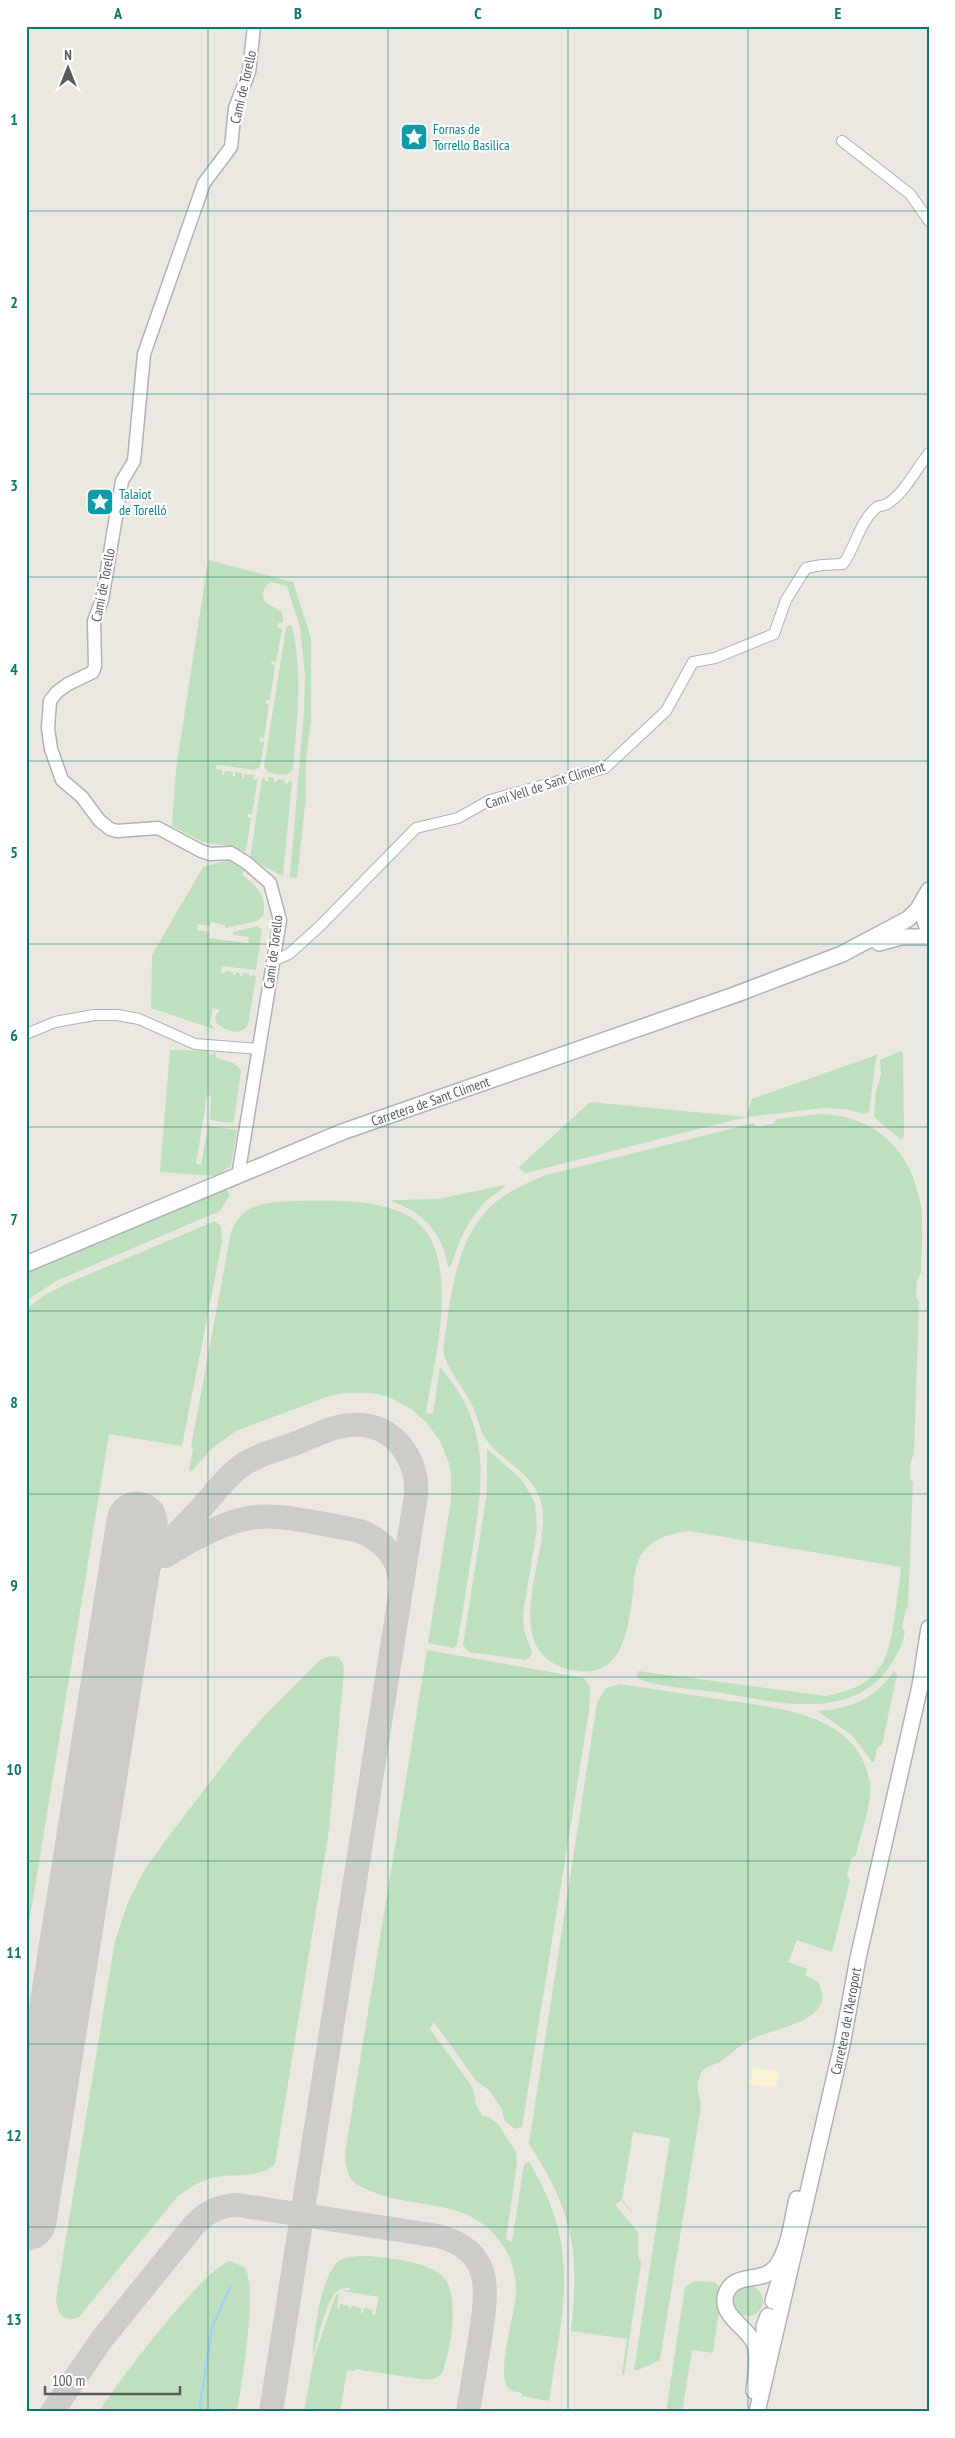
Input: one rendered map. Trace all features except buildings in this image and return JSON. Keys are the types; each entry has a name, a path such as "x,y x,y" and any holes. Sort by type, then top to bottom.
{"main road":[{"path":"927,894 923,916 929,932"},
{"path":"842,954 908,920 927,894"},
{"path":"842,954 902,937 929,937"},
{"name":"Carretera de Sant Climent","path":"26,1264 351,1129 737,994 842,954"},
{"name":"Carretera de l'Aeroport","path":"756,2408 813,2174 842,2045 858,1958 920,1686 929,1628"},
{"path":"756,2408 756,2352 749,2332 737,2322 726,2308 726,2294 734,2283 771,2272 783,2254 858,1958"},
{"path":"756,2408 765,2356 764,2323 768,2316 777,2281 791,2244 800,2206 813,2174"},
{"path":"749,2278 765,2284 770,2290 772,2301"},
{"path":"737,2322 754,2324 768,2316"}],"street":[{"name":"Camí de Torello","path":"238,1176 274,961 280,914 272,887 265,877 230,853 207,853 162,829 154,827 117,831 106,828 82,797 60,776 52,749 48,716 50,701 57,692 93,672 95,666 94,621 102,600 122,481 134,461 144,354 204,183 231,147 235,108 249,72 254,26"},
{"path":"842,141 910,194 929,221"},
{"name":"Camí Vell de Sant Climent","path":"274,961 289,954 319,927 416,828 458,818 490,800 605,768 666,711 693,662 715,658 774,634 786,600 806,568 844,564 850,556 854,540 877,507 887,504 903,488 929,453"},
{"path":"26,1034 55,1022 94,1015 117,1015 139,1019 195,1044 259,1049"}],"shaded area":[{"path":"753,2067 779,2072 776,2088 750,2084"}],"green space":[{"path":"208,560 293,582 311,638 311,720 306,759 306,796 297,878 290,877 304,710 305,676 300,627 287,586 272,582 265,588 263,593 265,602 282,612 283,623 278,623 277,627 282,629 276,662 272,661 271,664 275,665 270,700 266,700 265,703 269,704 264,738 260,737 259,741 264,742 260,767 255,770 217,765 216,769 222,770 222,775 224,775 225,771 233,772 232,776 235,776 235,772 242,773 244,778 244,774 254,775 253,779 256,780 258,777 252,814 248,814 247,817 251,818 246,851 242,851 241,854 229,846 203,842 172,826 176,770"},
{"path":"289,625 292,626 297,661 297,715 293,769 288,774 282,775 268,772 264,767 286,628"},
{"path":"265,777 265,781 268,781 268,777 274,778 274,782 277,782 277,779 285,780 284,783 288,784 289,780 292,783 283,876 250,859 262,778"},
{"path":"229,860 244,870 242,875 260,892 264,903 263,916 257,921 225,928 225,925 211,922 210,926 198,924 197,930 210,932 209,938 248,943 249,937 233,935 233,932 258,926 262,930 256,970 221,966 221,973 225,973 225,971 233,972 233,975 235,975 236,972 240,973 240,976 243,976 243,973 250,974 249,977 254,975 256,978 248,1024 238,1032 229,1031 217,1024 215,1017 220,1010 213,1008 210,1023 216,1030 151,1008 152,955 203,867"},
{"path":"170,1050 209,1051 209,1054 212,1055 214,1052 216,1058 234,1063 241,1070 234,1121 230,1123 210,1120 211,1096 207,1095 196,1164 201,1165 208,1126 237,1130 231,1166 216,1176 160,1172"},
{"path":"901,1051 903,1054 904,1136 901,1140 874,1117 876,1091 881,1075 880,1060"},
{"path":"879,1054 876,1059 869,1112 865,1114 844,1109 823,1108 746,1117 752,1099"},
{"path":"590,1102 746,1117 526,1173 518,1168"},
{"path":"821,1114 841,1116 859,1122 875,1130 889,1141 910,1170 921,1207 921,1273 917,1280 916,1297 919,1302 914,1454 910,1464 910,1479 913,1482 908,1607 905,1611 902,1628 905,1631 903,1641 899,1649 890,1666 873,1684 854,1696 833,1702 810,1704 786,1703 665,1686 637,1678 638,1671 826,1696 844,1692 870,1679 885,1659 892,1631 901,1567 689,1531 660,1539 643,1552 635,1571 631,1608 624,1638 619,1651 611,1662 600,1669 586,1671 568,1669 547,1659 535,1642 531,1622 531,1598 543,1526 542,1506 533,1485 527,1477 487,1441 473,1407 448,1365 443,1350 451,1293 461,1255 468,1238 478,1221 502,1197 516,1188 546,1175 754,1123 757,1127 772,1124 777,1119"},
{"path":"505,1185 485,1202 473,1216 451,1266 448,1267 442,1245 430,1226 413,1211 392,1202 393,1200 438,1199"},
{"path":"224,1189 230,1195 220,1211 56,1281 26,1301 26,1271"},
{"path":"292,1201 364,1203 392,1209 405,1214 424,1229 436,1250 441,1276 442,1305 435,1364 426,1413 433,1414 440,1367 456,1388 468,1409 475,1430 481,1473 480,1496 473,1546 457,1644 454,1648 428,1643 451,1500 449,1463 440,1441 428,1424 410,1408 387,1396 372,1393 345,1393 329,1396 236,1431 212,1448 192,1471 189,1471 193,1448 191,1447 231,1232 242,1215 255,1206"},
{"path":"215,1221 221,1226 222,1242 182,1446 109,1434 26,1942 26,1309 45,1295 66,1284"},
{"path":"487,1449 522,1480 535,1503 537,1529 523,1614 524,1630 532,1652 530,1657 525,1660 469,1652 463,1645 487,1492"},
{"path":"427,1650 584,1678 590,1687 589,1711 522,2127 515,2129 505,2121 501,2108 489,2090 477,2082 434,2022 430,2029 471,2085 476,2099 474,2101 482,2116 488,2117 498,2124 516,2152 517,2164 506,2239 512,2242 524,2164 529,2162 546,2193 556,2223 562,2251 563,2307 549,2401 522,2396 522,2393 509,2389 505,2380 505,2356 515,2303 516,2287 510,2259 499,2240 486,2226 472,2217 439,2206 388,2197 360,2186 351,2179 346,2165 345,2153"},
{"path":"330,1656 338,1657 343,1663 344,1671 329,1830 275,2164 268,2169 253,2174 220,2176 207,2179 178,2196 79,2317 74,2319 65,2318 58,2309 56,2299 115,1941 128,1902 145,1869 237,1747 266,1714 320,1660"},
{"path":"894,1671 897,1674 882,1745 877,1748 874,1762 872,1762 852,1735 817,1711 840,1708 861,1701 879,1689"},
{"path":"620,1684 764,1706 812,1718 833,1728 850,1742 863,1761 870,1785 868,1810 856,1855 851,1859 847,1875 850,1880 832,1952 797,1940 788,1962 807,1969 805,1975 818,1982 822,1995 820,2006 813,2014 802,2021 748,2041 721,2061 705,2068 699,2077 698,2090 701,2106 660,2360 638,2370 634,2370 670,2138 633,2132 622,2199 638,2220 621,2200 615,2205 638,2232 638,2254 641,2263 624,2375 622,2374 627,2339 571,2331 574,2278 570,2233 555,2190 529,2144 597,1703 606,1688"},
{"path":"369,2256 406,2261 424,2266 440,2274 447,2282 453,2306 453,2321 449,2350 442,2373 437,2378 427,2380 355,2369 355,2371 347,2370 340,2412 304,2412 314,2357 335,2297 339,2292 337,2309 339,2309 340,2304 349,2306 349,2311 352,2306 361,2308 361,2313 363,2313 364,2308 373,2309 372,2315 375,2315 379,2297 342,2291 350,2290 350,2288 342,2288 336,2292 325,2313 313,2356 316,2321 327,2279 333,2268 342,2259"},
{"path":"230,2261 244,2267 248,2277 250,2293 248,2336 237,2412 99,2412 123,2377 181,2305 200,2284 217,2269"},
{"path":"695,2281 714,2282 722,2289 713,2353 692,2350 682,2412 666,2412 685,2287"},
{"path":"748,2286 759,2290 763,2301 759,2312 748,2316 737,2312 733,2301 737,2290"}],"waterway":[{"path":"199,2412 212,2328 230,2287"}],"taxiway":[{"path":"123,1608 147,1567 225,1480 247,1462 329,1430 351,1425 366,1425 379,1429 400,1445 408,1456 416,1481 416,1495 271,2412"},
{"path":"165,1556 221,1526 257,1517 280,1517 360,1531 376,1539 393,1557 401,1582"},
{"path":"52,2412 102,2339 195,2224 215,2210 226,2206 238,2205 438,2236 456,2243 470,2252 478,2263 483,2276 485,2290 483,2322 468,2412"}],"runway":[{"path":"26,2220 137,1522"}],"place":[{"name":"Fornas de Torrello Basilica","path":"414,137"},
{"name":"Talaiot de Torelló","path":"100,502"}]}
